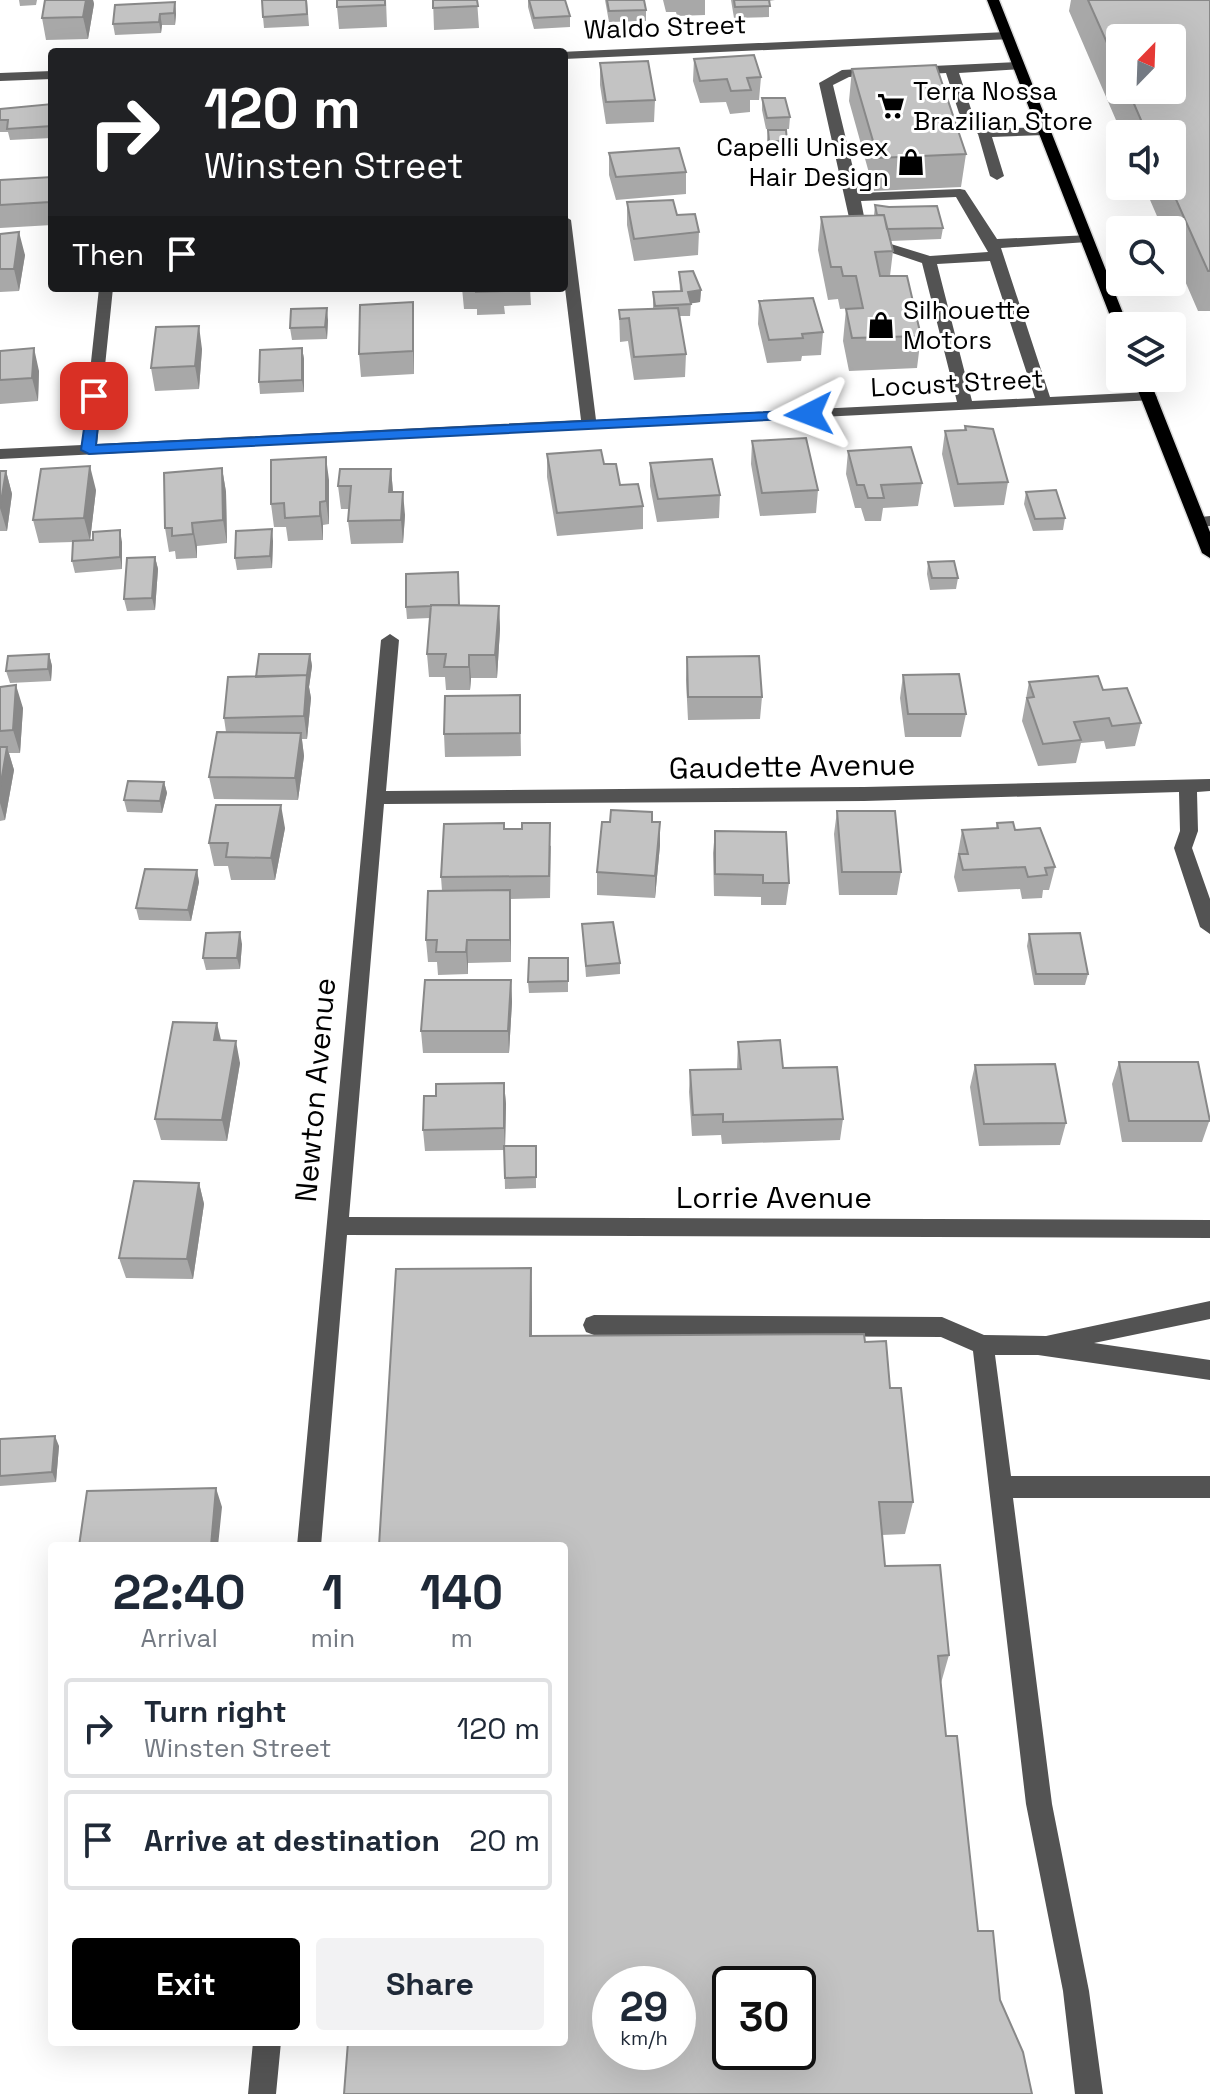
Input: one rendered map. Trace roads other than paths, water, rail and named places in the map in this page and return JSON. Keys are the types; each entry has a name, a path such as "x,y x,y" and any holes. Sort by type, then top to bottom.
{"main road":[{"path":"993,0 1116,312"},
{"path":"1147,392 1204,522 1210,553"}],"street":[{"name":"Waldo Street","path":"568,55 1007,36"},
{"path":"1019,66 847,73 826,83 861,240 929,260 1087,238"},
{"path":"951,69 966,113 984,133 997,176"},
{"path":"0,77 48,75"},
{"path":"984,133 1045,131"},
{"path":"853,197 960,193 995,250 1044,402"},
{"path":"568,253 589,425"},
{"path":"929,260 966,406"},
{"path":"89,450 106,292"},
{"name":"Locust Street","path":"0,454 1149,397"},
{"name":"Newton Avenue","path":"309,1542 390,640"},
{"name":"Gaudette Avenue","path":"375,798 864,794 1210,785"},
{"path":"1188,786 1189,831 1183,848 1210,927"},
{"name":"Lorrie Avenue","path":"337,1226 1210,1229"},
{"path":"1038,1345 1210,1310"},
{"path":"594,1325 942,1327 983,1345 1038,1345 1210,1370"},
{"path":"983,1345 1039,1804 1076,1991 1089,2094"},
{"path":"1001,1487 1210,1487"},
{"path":"262,2094 267,2046"}],"place":[{"name":"Terra Nossa Brazilian Store","path":"891,106"},
{"name":"Capelli Unisex Hair Design","path":"911,162"},
{"name":"Silhouette Motors","path":"881,325"}]}
